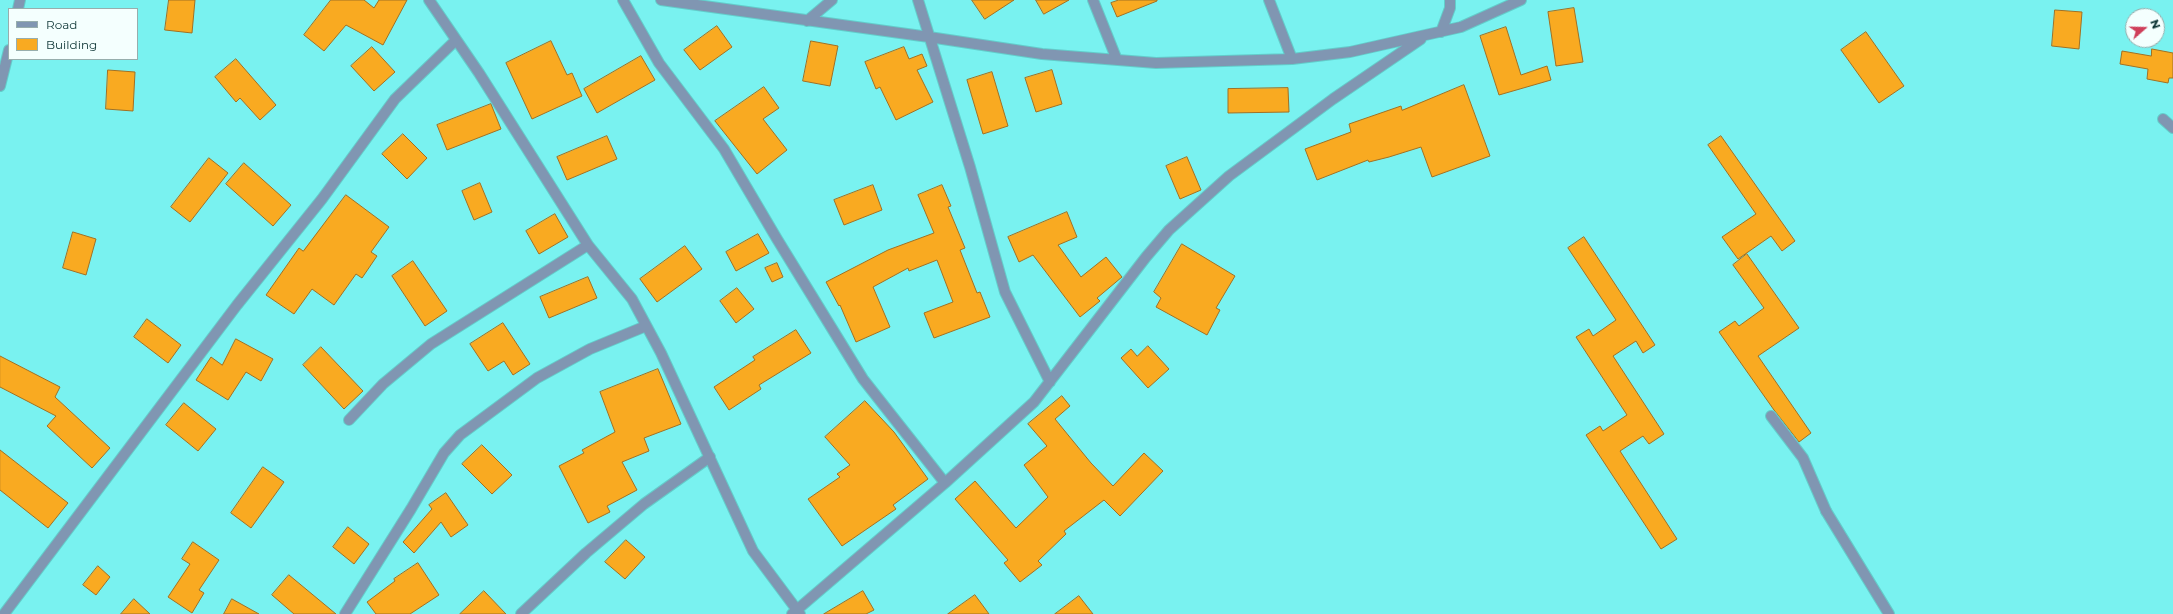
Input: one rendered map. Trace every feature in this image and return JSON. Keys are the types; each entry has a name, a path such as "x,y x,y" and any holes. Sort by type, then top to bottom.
{"street":[{"path":"429,0 479,73 588,245 632,299 710,457 726,496 753,551 796,613 945,483 1034,402 1146,257 1169,230 1229,176 1333,99 1426,36"},
{"path":"623,0 659,63 724,148 777,239 863,379 945,483"},
{"path":"661,0 1042,54 1156,63 1292,58 1350,52 1461,27 1521,0"},
{"path":"807,21 832,0"},
{"path":"918,0 970,167 1006,292 1050,382"},
{"path":"1093,0 1117,60"},
{"path":"1269,0 1292,58"},
{"path":"1440,32 1450,8 1450,0"},
{"path":"4,614 237,305 322,199 395,99 456,40"},
{"path":"0,86 8,54"},
{"path":"2163,119 2173,128"},
{"path":"349,420 383,384 431,344 588,245"},
{"path":"345,614 411,509 444,453 460,434 537,378 590,349 646,326"},
{"path":"1771,416 1803,458 1826,511 1889,614"},
{"path":"521,614 586,553 644,504 710,457"}],"building":[{"path":"169,0 195,0 192,33 165,30"},
{"path":"331,0 364,0 374,8 379,0 407,0 383,45 346,25 324,51 304,35"},
{"path":"972,0 1014,0 985,19"},
{"path":"1036,0 1069,0 1044,14"},
{"path":"1119,0 1157,1 1117,17 1111,3"},
{"path":"1574,8 1583,62 1556,66 1548,12"},
{"path":"2055,10 2082,12 2079,49 2052,46"},
{"path":"717,26 732,47 700,70 684,50"},
{"path":"1506,27 1521,75 1547,66 1551,80 1499,95 1480,36"},
{"path":"1866,32 1904,86 1879,103 1841,50"},
{"path":"551,41 567,75 572,73 582,96 532,119 506,63"},
{"path":"811,41 838,46 830,86 803,81"},
{"path":"372,47 395,72 374,91 351,66"},
{"path":"904,47 909,59 922,54 927,66 917,70 933,102 896,120 880,87 876,89 865,62"},
{"path":"2152,49 2173,53 2173,78 2169,78 2168,83 2147,79 2148,69 2120,64 2122,51 2151,56"},
{"path":"641,56 655,80 597,113 584,89"},
{"path":"236,59 276,105 260,120 240,98 236,102 215,77"},
{"path":"108,70 135,72 133,111 106,109"},
{"path":"1052,70 1062,104 1036,112 1025,78"},
{"path":"992,72 1008,126 983,134 967,80"},
{"path":"1464,85 1490,156 1432,177 1421,147 1369,162 1368,160 1317,180 1305,149 1351,132 1349,124 1401,106 1402,110"},
{"path":"764,87 779,108 763,119 787,150 757,174 715,121"},
{"path":"1288,88 1289,112 1228,113 1228,89"},
{"path":"491,104 501,129 447,150 437,125"},
{"path":"403,134 427,158 407,179 382,154"},
{"path":"607,136 617,159 567,180 557,157"},
{"path":"1721,136 1795,241 1782,251 1771,236 1738,259 1722,237 1756,214 1708,145"},
{"path":"1187,157 1201,190 1180,199 1166,166"},
{"path":"209,158 228,173 190,222 171,207"},
{"path":"244,163 291,205 273,226 226,184"},
{"path":"480,183 492,212 474,220 462,191"},
{"path":"873,185 882,210 844,225 834,200"},
{"path":"942,185 951,206 948,207 965,248 960,250 977,293 980,292 990,317 934,338 924,313 953,302 937,260 909,271 908,268 873,287 890,327 856,342 840,305 839,306 826,282 888,250 934,233 918,195"},
{"path":"346,195 389,227 371,252 377,256 362,278 356,274 334,305 312,289 294,314 266,295 299,248 303,251"},
{"path":"1067,212 1077,237 1058,245 1081,277 1106,257 1122,277 1097,298 1100,301 1080,317 1033,255 1019,262 1008,237"},
{"path":"555,214 568,237 539,254 526,231"},
{"path":"73,232 96,239 86,275 63,268"},
{"path":"758,234 769,253 736,271 726,252"},
{"path":"1584,237 1655,345 1643,353 1636,341 1613,356 1664,434 1649,444 1643,436 1620,451 1677,539 1661,549 1586,435 1600,426 1603,431 1627,415 1576,337 1589,329 1593,336 1616,320 1568,248"},
{"path":"1182,244 1235,276 1216,308 1220,310 1207,335 1156,307 1161,298 1154,292"},
{"path":"685,246 702,269 657,302 640,279"},
{"path":"1747,254 1799,328 1758,356 1811,433 1799,442 1774,410 1719,332 1735,321 1739,326 1764,308 1733,265"},
{"path":"413,261 447,311 425,326 392,276"},
{"path":"777,263 783,277 772,282 765,268"},
{"path":"588,277 597,298 549,318 540,297"},
{"path":"737,288 754,309 736,323 720,301"},
{"path":"147,319 181,345 168,363 134,337"},
{"path":"503,323 530,364 513,375 504,361 488,371 470,344"},
{"path":"796,330 811,353 759,385 761,389 729,410 714,387 755,360 753,357"},
{"path":"236,339 273,359 261,381 246,372 228,400 196,380 211,357 222,365"},
{"path":"1148,346 1169,369 1148,388 1121,358 1131,349 1137,356"},
{"path":"321,347 363,391 344,409 303,365"},
{"path":"0,356 60,387 55,397 110,448 92,468 47,426 56,416 0,387"},
{"path":"658,369 681,424 644,438 649,451 622,462 637,490 607,506 610,512 588,523 559,466 584,453 582,450 615,432 600,392"},
{"path":"1062,396 1070,406 1055,419 1091,463 1113,486 1144,453 1163,471 1120,516 1104,500 1064,531 1066,534 1038,561 1042,565 1020,582 1004,563 1008,560 955,499 975,481 1016,528 1048,497 1024,465 1047,446 1028,424"},
{"path":"865,401 894,432 928,479 893,505 896,509 842,546 808,499 840,477 837,474 850,465 825,437"},
{"path":"184,403 216,429 198,451 166,425"},
{"path":"482,445 512,475 492,494 462,464"},
{"path":"0,450 68,503 48,528 0,490"},
{"path":"263,467 284,482 251,528 231,513"},
{"path":"446,493 468,525 451,537 441,522 414,553 403,542 432,509 429,505"},
{"path":"348,527 369,544 354,564 333,547"},
{"path":"626,540 645,557 625,579 605,562"},
{"path":"193,542 219,560 199,590 204,593 192,613 168,597 190,564 182,559"},
{"path":"418,563 439,595 410,614 376,614 367,602 395,581 394,579"},
{"path":"98,566 110,577 96,595 83,585"},
{"path":"289,575 336,614 294,614 272,595"},
{"path":"484,591 506,614 460,614"},
{"path":"863,591 874,610 866,614 824,614"},
{"path":"975,595 989,614 948,614"},
{"path":"1079,596 1093,614 1055,614"},
{"path":"134,599 150,614 121,614"},
{"path":"232,599 259,614 224,614"}]}
